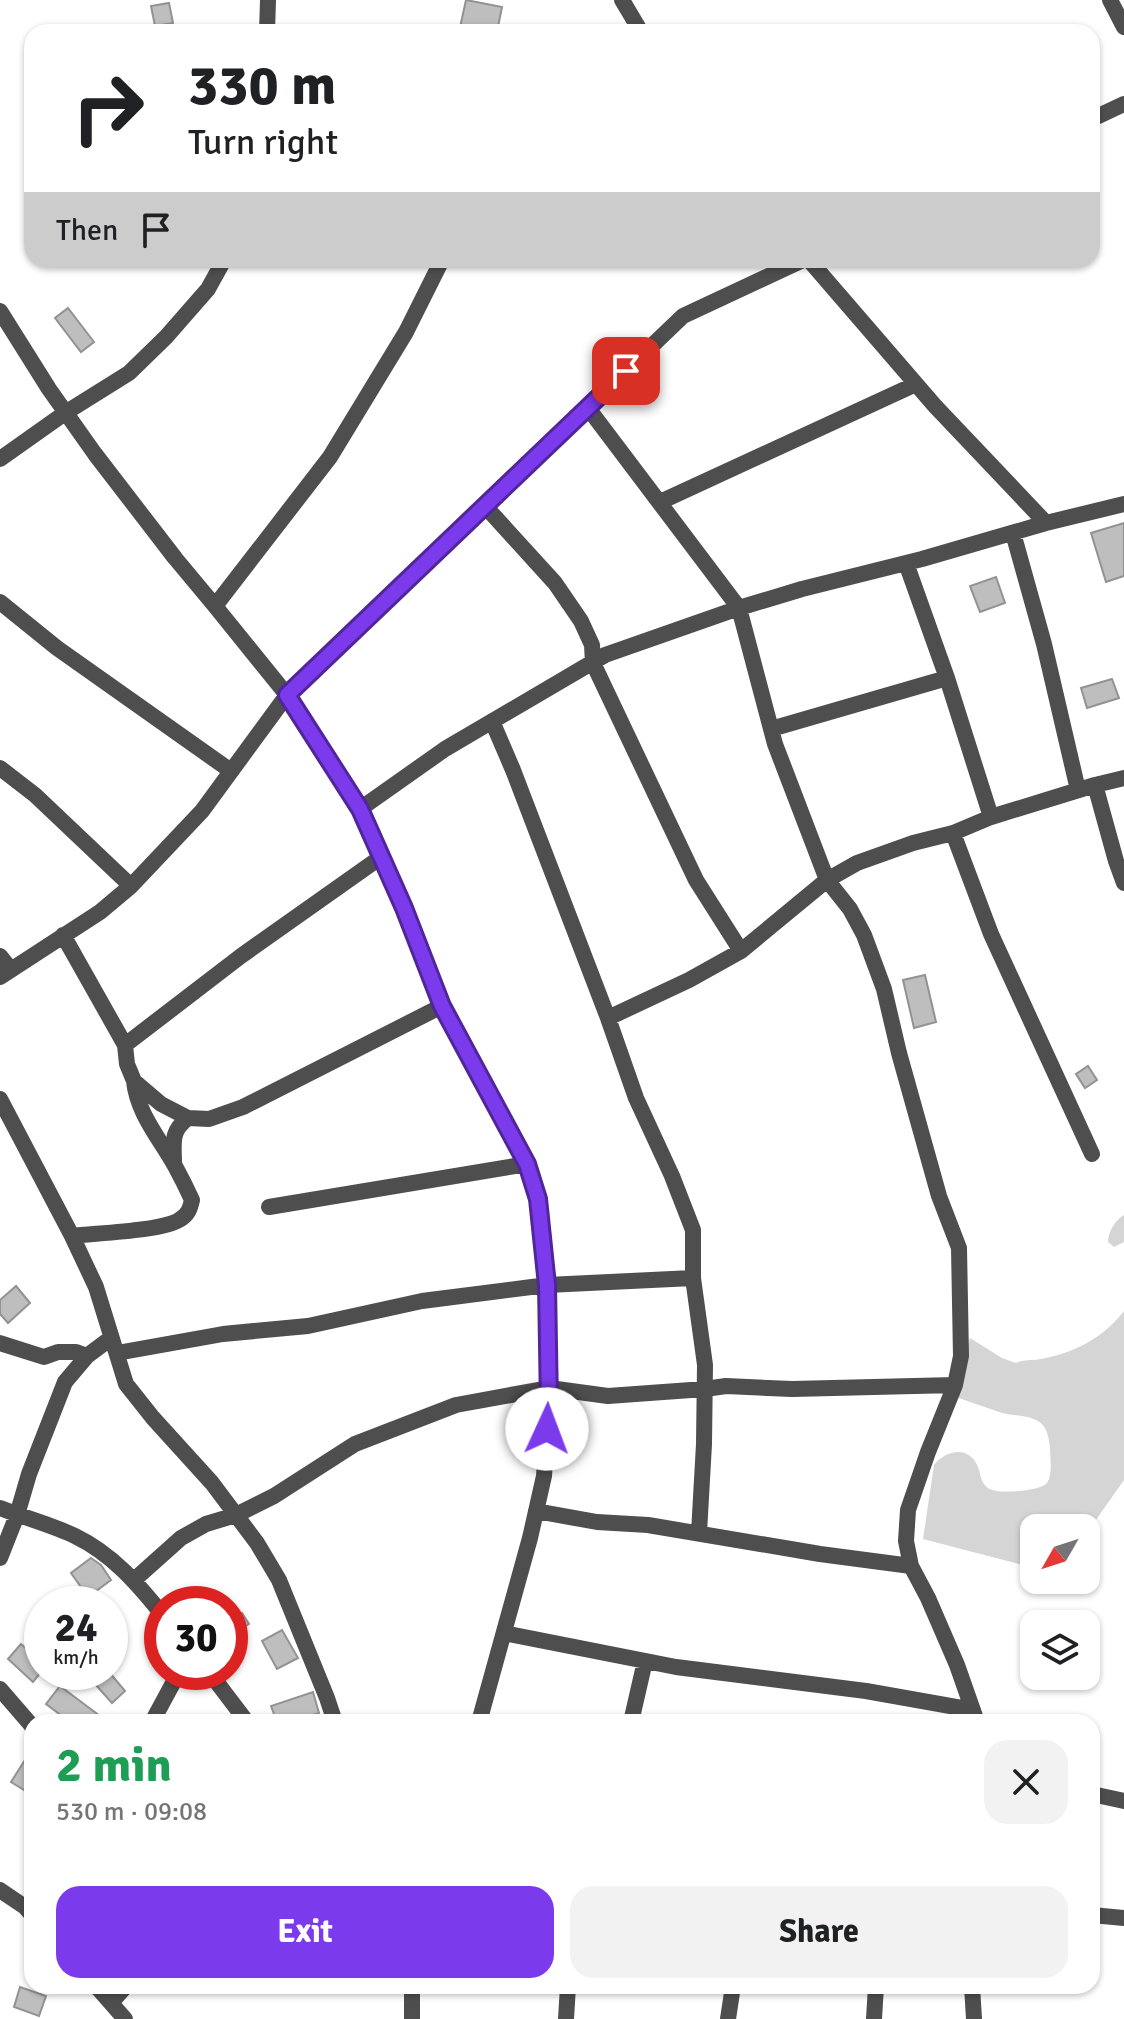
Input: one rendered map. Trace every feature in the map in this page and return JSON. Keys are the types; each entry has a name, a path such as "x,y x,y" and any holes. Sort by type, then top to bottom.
{"street":[{"path":"267,24 268,0"},
{"path":"622,0 636,24"},
{"path":"1110,0 1124,27"},
{"path":"1100,115 1124,104"},
{"path":"0,459 129,373 208,289 220,268"},
{"path":"215,606 330,457 406,332 438,268"},
{"path":"0,956 6,973 100,912 131,886 202,811 287,695 683,316 784,268"},
{"path":"806,268 1046,523"},
{"path":"0,311 95,454 287,695 360,809 404,908 442,1006 527,1164 538,1199 547,1285 549,1388 544,1476 481,1714"},
{"path":"660,502 916,384"},
{"path":"588,408 739,608 775,744 827,880 850,909 864,935 884,989 939,1196 959,1248 961,1356 955,1385 908,1510 906,1541 911,1566 952,1651 974,1714"},
{"path":"360,809 445,749 605,655 802,589 1124,504"},
{"path":"485,506 555,583 581,621 592,645 593,663 696,880 741,951"},
{"path":"1013,533 1044,644 1078,790"},
{"path":"906,563 991,817"},
{"path":"3,611 231,771"},
{"path":"771,729 947,678"},
{"path":"492,721 636,1098 693,1230 693,1278 705,1365 699,1533"},
{"path":"0,768 35,795 131,886"},
{"path":"608,1018 689,980 741,951 827,880 857,863 953,833 991,817 1124,778"},
{"path":"1095,785 1124,883"},
{"path":"953,833 998,949 1092,1154"},
{"path":"125,1045 241,956 381,857"},
{"path":"63,935 125,1045 135,1096 192,1200 190,1211 167,1226 72,1236"},
{"path":"134,1081 161,1104 188,1118 209,1119 243,1107 442,1006"},
{"path":"0,1099 96,1287 126,1384 212,1483 257,1543 279,1580 332,1714"},
{"path":"174,1164 174,1136 178,1126 188,1118"},
{"path":"269,1207 527,1164"},
{"path":"0,1558 65,1382 87,1356 114,1346 308,1326 422,1301 547,1285 693,1278"},
{"path":"0,1343 44,1357 58,1352 76,1352 87,1356"},
{"path":"134,1580 181,1538 206,1524 236,1515 274,1496 355,1444 456,1405 549,1388 608,1396 726,1386 792,1389 955,1385"},
{"path":"0,1508 75,1536 111,1558 144,1592"},
{"path":"536,1511 597,1522 648,1525 911,1566"},
{"path":"504,1633 645,1661 866,1691 966,1714"},
{"path":"633,1714 645,1661"},
{"path":"0,1689 24,1717"},
{"path":"156,1714 169,1690"},
{"path":"223,1690 241,1714"},
{"path":"1100,1796 1124,1801"},
{"path":"0,1890 24,1906"},
{"path":"1100,1916 1124,1918"},
{"path":"103,1994 125,2019"},
{"path":"111,2003 119,1994"},
{"path":"412,1994 412,2019"},
{"path":"566,2019 568,1994"},
{"path":"728,2019 732,1994"},
{"path":"874,2019 876,1994"},
{"path":"972,1994 974,2019"}],"shaded area":[{"path":"1124,1215 1124,1242 1114,1247 1108,1242 1109,1234"},
{"path":"1124,1311 1124,1480 1100,1514 1020,1514 1020,1564 923,1539 934,1465 945,1456 957,1452 969,1455 978,1467 983,1483 993,1490 1009,1492 1036,1488 1047,1483 1050,1475 1049,1440 1041,1423 956,1397 970,1338 1016,1363 1065,1353 1087,1343"}],"building":[{"path":"466,0 502,7 499,24 461,24"},
{"path":"169,3 173,23 155,24 151,6"},
{"path":"68,308 94,342 81,352 55,318"},
{"path":"1124,523 1124,576 1106,582 1091,533"},
{"path":"996,577 1005,603 980,612 970,586"},
{"path":"1112,679 1119,698 1087,708 1081,688"},
{"path":"925,975 936,1022 914,1028 903,980"},
{"path":"1088,1066 1097,1080 1085,1088 1076,1074"},
{"path":"16,1286 30,1303 8,1323 0,1314 0,1300"},
{"path":"91,1558 101,1565 111,1580 103,1586 80,1586 71,1573"},
{"path":"282,1630 298,1658 277,1669 262,1641"},
{"path":"21,1644 24,1647 24,1674 8,1659"},
{"path":"57,1690 65,1690 97,1714 59,1714 46,1704"},
{"path":"100,1690 124,1690 125,1691 112,1703"},
{"path":"313,1692 319,1713 274,1714 271,1706"},
{"path":"24,1762 24,1790 11,1782"},
{"path":"20,1987 24,1988 24,1994 46,1996 39,2016 14,2007"}],"route":[{"path":"547,1429 547,1285 538,1199 527,1164 442,1006 404,908 360,809 287,695 626,371"}]}
